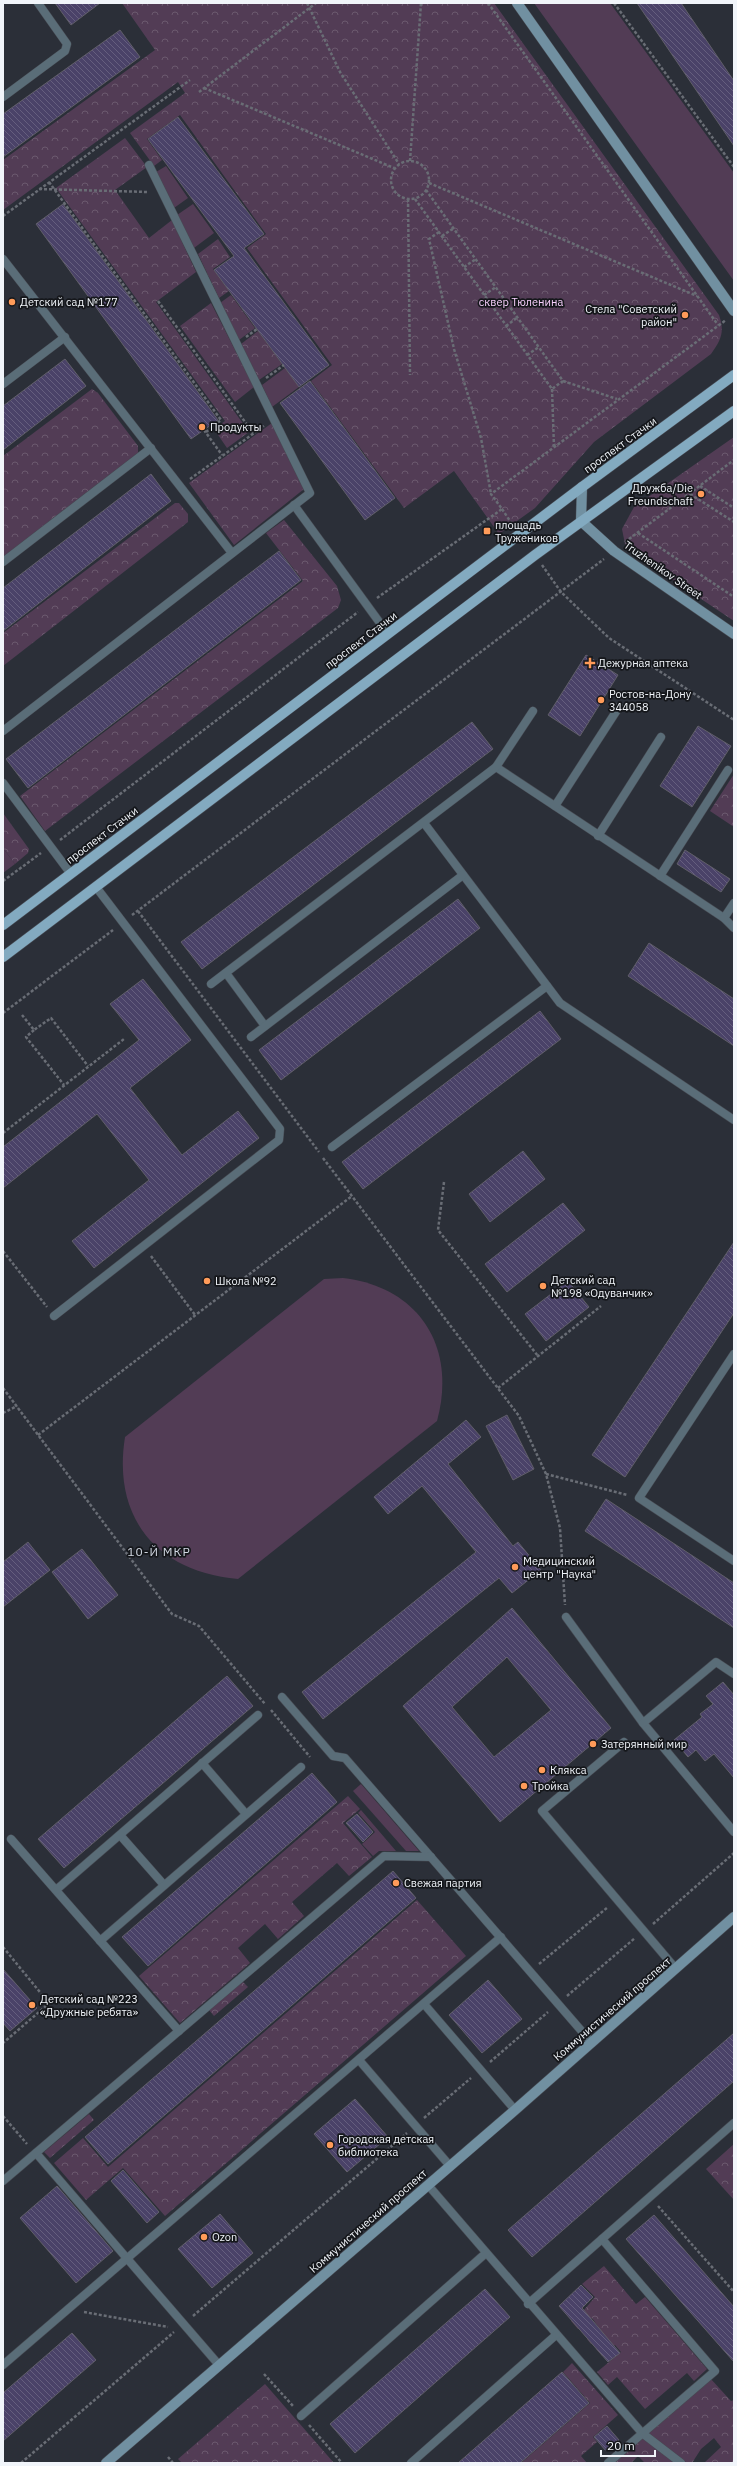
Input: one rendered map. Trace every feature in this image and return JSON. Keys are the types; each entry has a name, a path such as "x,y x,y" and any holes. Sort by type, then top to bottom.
{"main road":[{"path":"518,3 734,312"},
{"name":"проспект Стачки","path":"3,925 520,536 582,487 734,375"},
{"path":"3,957 535,555 734,411"},
{"path":"581,521 582,487"},
{"name":"Truzhenikov Street","path":"581,521 614,551 734,634"},
{"name":"Коммунистический проспект","path":"106,2463 515,2110 734,1917"}],"lane":[{"path":"3,97 65,51 67,44 38,3"},
{"path":"3,731 310,493 149,165"},
{"path":"3,259 232,554"},
{"path":"3,384 65,337"},
{"path":"3,562 151,448"},
{"path":"294,506 388,634"},
{"path":"555,806 619,707"},
{"path":"211,984 496,767 533,711"},
{"path":"598,836 661,738"},
{"path":"496,767 598,836 724,918 734,928"},
{"path":"660,876 728,770"},
{"path":"3,783 71,874"},
{"path":"424,823 560,1003 734,1120"},
{"path":"251,1037 463,875"},
{"path":"54,1316 279,1140 280,1129 96,886"},
{"path":"724,918 734,903"},
{"path":"226,973 265,1026"},
{"path":"332,1147 547,986"},
{"path":"734,1354 639,1498 734,1561"},
{"path":"566,1617 643,1723 734,1832"},
{"path":"643,1723 716,1662 734,1674"},
{"path":"282,1697 333,1756 345,1758 592,2043"},
{"path":"56,1890 258,1715"},
{"path":"624,1742 542,1811 676,1969"},
{"path":"202,1763 246,1814"},
{"path":"100,1941 301,1767"},
{"path":"120,1835 164,1885"},
{"path":"11,1839 179,2031"},
{"path":"3,2181 384,1856 431,1856"},
{"path":"3,2365 501,1937"},
{"path":"424,2004 515,2110"},
{"path":"359,2060 450,2166"},
{"path":"528,2304 734,2123"},
{"path":"36,2153 219,2365"},
{"path":"428,2185 528,2304 642,2433 681,2463"},
{"path":"602,2239 715,2371 608,2463"},
{"path":"300,2416 486,2253"},
{"path":"411,2463 556,2335"}],"path":[{"path":"307,3 340,72 399,164"},
{"path":"199,92 316,3"},
{"path":"410,161 422,3"},
{"path":"488,3 718,325"},
{"path":"614,3 734,168"},
{"path":"3,216 190,80"},
{"path":"204,88 394,168"},
{"path":"410,161 422,165 428,176 429,183 426,190 414,199 408,199 396,194 392,188 391,174 394,168 399,164 410,161"},
{"path":"49,182 221,420 205,431 222,456"},
{"path":"429,183 698,296"},
{"path":"39,189 163,192"},
{"path":"426,190 563,381 617,400"},
{"path":"408,199 410,375"},
{"path":"414,199 552,389 554,447"},
{"path":"442,236 454,228"},
{"path":"439,232 429,239 454,349 481,438 491,494"},
{"path":"464,267 476,259"},
{"path":"484,295 496,287"},
{"path":"158,301 253,433"},
{"path":"506,326 518,317"},
{"path":"527,355 539,347"},
{"path":"257,384 284,365"},
{"path":"552,389 563,381"},
{"path":"180,486 274,418"},
{"path":"3,1013 734,460"},
{"path":"700,486 734,508"},
{"path":"690,494 734,522"},
{"path":"502,510 520,536"},
{"path":"638,533 734,596"},
{"path":"535,555 561,592 609,638 734,720"},
{"path":"138,911 519,1416 546,1474 560,1528 566,1617"},
{"path":"22,1015 34,1030"},
{"path":"64,1085 26,1037 34,1030 51,1018 88,1066"},
{"path":"3,1133 124,1039"},
{"path":"444,1182 438,1230 538,1356"},
{"path":"38,1435 352,1196"},
{"path":"143,1246 196,1315"},
{"path":"3,1251 54,1316"},
{"path":"498,1388 601,1306"},
{"path":"3,1388 172,1614 199,1626 312,1758 301,1767"},
{"path":"3,1413 16,1406"},
{"path":"546,1474 639,1498"},
{"path":"184,2324 734,1853"},
{"path":"530,1972 617,1899"},
{"path":"3,1948 48,2002 46,2006 3,2043"},
{"path":"3,2116 36,2153"},
{"path":"650,2197 734,2292"},
{"path":"21,2463 178,2328 68,2309"},
{"path":"264,2374 342,2463"},
{"path":"168,2457 173,2463"}],"green space":[{"name":"сквер Тюленина","path":"122,3 494,3 719,315 722,326 720,340 711,354 594,442 535,508 499,534 454,471 404,508 311,381 332,365 247,248 266,234 180,115 147,139 162,160 154,166 130,133 185,93 178,82 3,210 3,160 155,50"},
{"path":"534,3 610,3 734,173 734,281"},
{"path":"125,138 147,167 115,190 149,238 172,220 196,272 156,302 249,432 227,448 214,429 225,421 56,188"},
{"path":"166,166 188,198 174,208 156,172"},
{"path":"193,204 214,233 194,248 177,215"},
{"path":"218,239 230,257 213,269 229,291 219,298 198,254"},
{"path":"231,295 255,328 239,340 220,303"},
{"path":"211,303 254,387 235,402 180,326"},
{"path":"258,331 282,364 259,380 241,344"},
{"path":"285,368 299,387 272,407 262,385"},
{"path":"92,389 98,393 138,446 138,453 3,557 3,456"},
{"path":"272,423 304,489 234,545 189,483"},
{"path":"734,437 734,621 637,556 625,544 622,529 634,507"},
{"path":"175,503 179,503 188,514 188,522 3,666 3,633"},
{"path":"284,520 337,586 341,600 338,608 45,831 20,796 303,581 266,533"},
{"path":"734,774 734,827 710,811"},
{"path":"3,813 29,849 28,853 15,864 3,848"},
{"path":"3,848 15,864 3,873"},
{"path":"343,1278 370,1284 393,1294 412,1308 426,1326 436,1346 442,1369 442,1394 437,1421 238,1579 209,1574 184,1565 163,1552 146,1536 134,1516 126,1492 123,1466 125,1437 324,1279"},
{"path":"361,1784 419,1851 406,1851 353,1791"},
{"path":"348,1796 360,1809 343,1823 372,1857 349,1876 337,1863 292,1902 304,1916 278,1939 265,1924 238,1948 250,1963 180,2023 139,1976"},
{"path":"361,1810 396,1851 379,1851 373,1856 362,1844 375,1832 358,1813"},
{"path":"417,1900 466,1956 165,2216 123,2168 86,2200 54,2163 83,2138 108,2167"},
{"path":"242,1981 248,1987 214,2016 209,2010"},
{"path":"89,2114 94,2120 50,2158 44,2152"},
{"path":"734,2144 734,2200 706,2169"},
{"path":"604,2266 636,2304 645,2297 707,2369 694,2381 687,2373 645,2409 617,2377 608,2385 597,2372 621,2352 615,2345 602,2356 596,2349 608,2340 604,2334 591,2344 587,2339 599,2328 592,2318 578,2329 571,2321 584,2310 595,2297 582,2284"},
{"path":"572,2363 618,2415 593,2437 597,2442 581,2456 587,2463 521,2463 590,2403 563,2372"},
{"path":"710,2378 731,2401 734,2400 734,2463 704,2463 721,2447 714,2438 701,2449 692,2463 687,2463 647,2433"},
{"path":"265,2384 334,2463 182,2463 178,2459"},
{"path":"643,2437 676,2463 645,2463 638,2456 631,2463 614,2463"}],"building":[{"path":"55,3 100,3 71,25"},
{"path":"637,3 681,3 734,81 734,146"},
{"path":"120,30 140,57 3,157 3,114"},
{"path":"178,117 264,234 244,248 329,365 299,387 214,270 234,256 148,139"},
{"path":"63,204 218,420 191,439 36,224"},
{"path":"65,359 86,386 3,450 3,406"},
{"path":"310,381 395,498 365,520 280,403"},
{"path":"151,474 171,501 3,631 3,588"},
{"path":"279,551 301,580 28,788 6,759"},
{"path":"586,655 618,675 580,736 548,715"},
{"path":"472,722 493,749 202,969 181,942"},
{"path":"698,726 731,746 692,807 660,786"},
{"path":"685,850 730,879 721,892 677,864"},
{"path":"458,899 480,928 281,1080 259,1050"},
{"path":"649,943 734,999 734,1046 628,976"},
{"path":"143,979 191,1040 130,1088 182,1155 238,1111 259,1138 94,1268 72,1241 149,1180 97,1114 3,1188 3,1147 139,1040 110,1004"},
{"path":"540,1011 561,1039 363,1189 342,1162"},
{"path":"523,1151 545,1179 490,1222 469,1194"},
{"path":"563,1203 585,1230 507,1292 485,1264"},
{"path":"734,1242 734,1313 625,1477 592,1455"},
{"path":"568,1281 589,1307 546,1341 525,1314"},
{"path":"507,1415 534,1469 513,1480 486,1426"},
{"path":"466,1420 481,1437 448,1464 513,1546 518,1542 541,1570 512,1593 499,1578 323,1719 302,1692 476,1552 422,1486 388,1514 374,1497"},
{"path":"606,1499 734,1583 734,1628 585,1531"},
{"path":"28,1542 50,1570 3,1607 3,1562"},
{"path":"82,1549 118,1595 88,1619 52,1572"},
{"path":"512,1608 611,1728 500,1822 403,1706","holes":["507,1657 551,1710 494,1757 452,1707"]},
{"path":"227,1676 253,1706 64,1868 38,1839"},
{"path":"723,1682 734,1695 734,1778 714,1754 705,1761 696,1750 688,1757 674,1740 702,1717 700,1714 713,1704 706,1696"},
{"path":"312,1773 337,1802 148,1966 122,1937"},
{"path":"357,1814 373,1832 363,1842 346,1823"},
{"path":"393,1871 416,1898 108,2164 85,2137"},
{"path":"3,1969 37,2008 10,2031 3,2023"},
{"path":"488,1980 522,2019 482,2053 449,2015"},
{"path":"734,2033 734,2081 532,2257 508,2230"},
{"path":"355,2099 388,2137 347,2172 314,2134"},
{"path":"123,2170 159,2212 147,2223 111,2181"},
{"path":"57,2186 113,2251 76,2283 20,2218"},
{"path":"220,2214 253,2253 212,2288 178,2249"},
{"path":"654,2215 734,2307 734,2362 626,2239"},
{"path":"581,2285 593,2297 582,2308 620,2353 608,2362 559,2306"},
{"path":"485,2289 510,2317 355,2453 330,2424"},
{"path":"72,2333 96,2360 3,2441 3,2393"},
{"path":"562,2372 589,2403 520,2463 458,2463"},
{"path":"607,2426 619,2440 606,2451 594,2437"}],"place":[{"name":"Детский сад №177","path":"12,302"},
{"name":"Стела \"Советский район\"","path":"685,315"},
{"name":"Продукты","path":"202,427"},
{"name":"Дружба/Die Freundschaft","path":"701,494"},
{"name":"площадь Тружеников","path":"487,531"},
{"name":"Дежурная аптека","path":"590,663"},
{"name":"Ростов-на-Дону 344058","path":"601,700"},
{"name":"Школа №92","path":"207,1281"},
{"name":"Детский сад №198 «Одуванчик»","path":"543,1286"},
{"name":"Медицинский центр \"Наука\"","path":"515,1567"},
{"name":"Затерянный мир","path":"593,1744"},
{"name":"Клякса","path":"542,1770"},
{"name":"Тройка","path":"524,1786"},
{"name":"Свежая партия","path":"396,1883"},
{"name":"Детский сад №223 «Дружные ребята»","path":"32,2005"},
{"name":"Городская детская библиотека","path":"330,2145"},
{"name":"Ozon","path":"204,2237"}],"district":[{"name":"10-Й МКР","path":"159,1552"}]}
